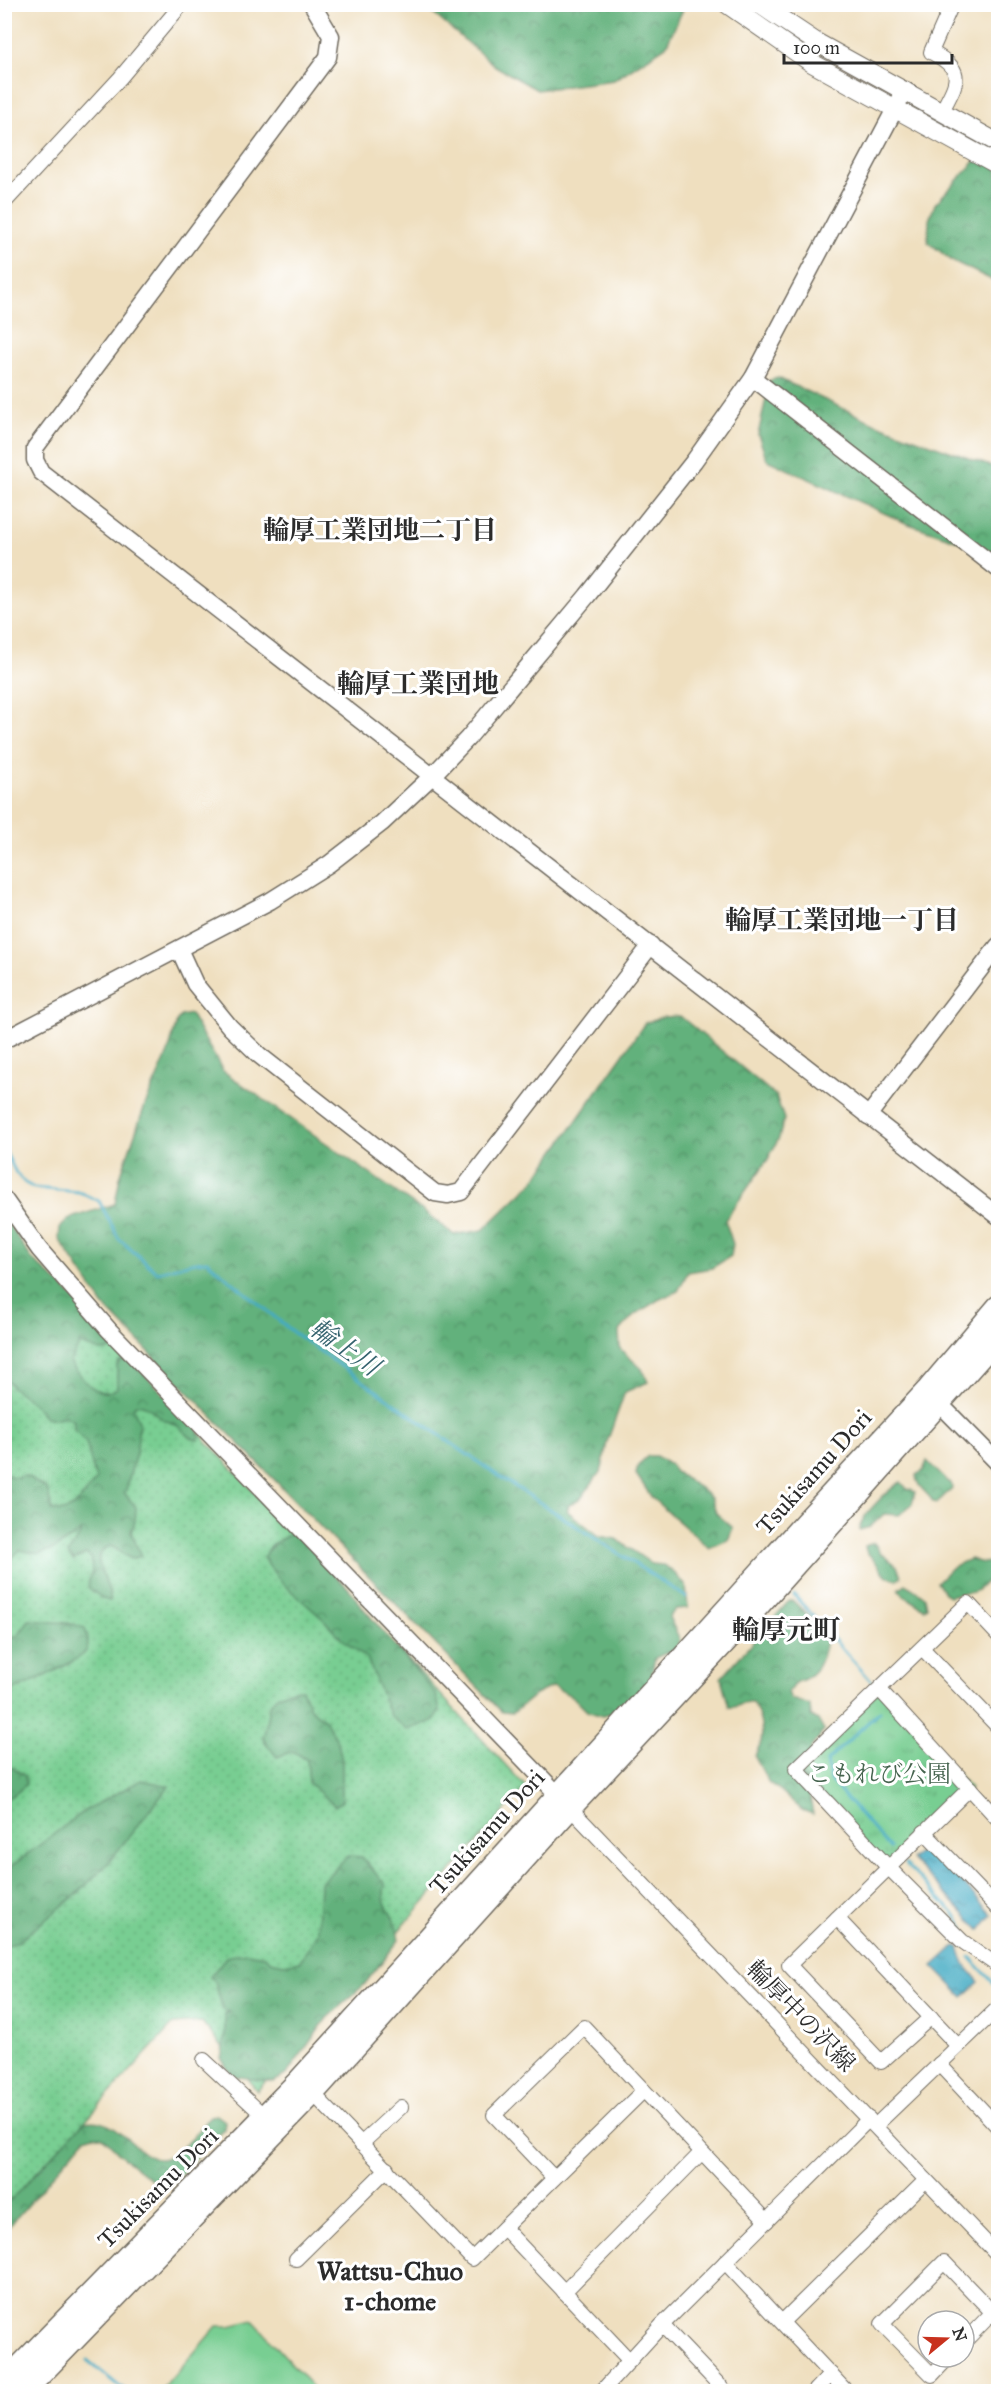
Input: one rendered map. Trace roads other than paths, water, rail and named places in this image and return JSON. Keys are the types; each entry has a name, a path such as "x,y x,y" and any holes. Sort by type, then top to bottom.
{"highway":[{"name":"Tsukisamu Dori","path":"11,2379 307,2086 564,1801 748,1617 933,1397 999,1307"},
{"name":"Tsukisamu Dori","path":"933,1397 999,1337"},
{"name":"Tsukisamu Dori","path":"11,2379 265,2117 307,2086"}],"main road":[{"path":"727,4 813,63 999,165"},
{"path":"759,4 816,42 999,143"}],"street":[{"path":"4,203 120,78 182,4"},
{"path":"312,4 330,36 328,57 35,448 34,460 41,472 49,479 999,1216"},
{"path":"942,111 955,85 956,76 949,62 931,52 952,4"},
{"path":"4,1040 270,902 329,864 382,822 431,777 468,738 619,556 694,461 753,378 905,90"},
{"path":"753,378 999,569"},
{"path":"179,950 195,984 230,1027 259,1055 435,1193 448,1195 461,1192 651,945"},
{"path":"868,1116 999,945"},
{"path":"4,1199 39,1249 109,1329 564,1801"},
{"path":"933,1397 999,1463"},
{"path":"999,1635 968,1603 796,1769 889,1868 962,1941 999,1966"},
{"path":"922,1648 999,1727"},
{"path":"880,1690 999,1819"},
{"path":"931,2017 881,2062 789,1965 970,1788"},
{"name":"輪厚中の沢線","path":"564,1801 999,2256"},
{"path":"924,1832 999,1909"},
{"path":"837,1918 958,2046"},
{"path":"601,2391 662,2325 767,2221 998,2008"},
{"path":"554,2178 494,2115 584,2027 767,2221"},
{"path":"204,2060 265,2117"},
{"path":"939,2064 999,2127"},
{"path":"307,2086 472,2259 643,2091"},
{"path":"361,2144 401,2107"},
{"path":"564,2292 701,2153"},
{"path":"296,2259 387,2169"},
{"path":"782,2322 926,2180"},
{"path":"504,2228 630,2361"},
{"path":"725,2262 847,2391"},
{"path":"916,2359 882,2324 944,2262 996,2310 976,2330"},
{"path":"662,2325 717,2388"},
{"path":"926,2369 932,2375 938,2369"},
{"path":"814,2391 831,2374"}],"water":[{"path":"930,1847 992,1915 980,1930 912,1859 924,1848"},
{"path":"955,1946 959,1947 965,1965 979,1982 963,1997 933,1966"}],"waterway":[{"name":"輪上川","path":"4,1149 16,1173 25,1183 34,1188 79,1192 99,1201 119,1239 157,1272 189,1263 207,1261 294,1333 488,1469 686,1597"},
{"name":"輪上川","path":"794,1595 873,1683"},
{"name":"輪上川","path":"880,1711 827,1761 830,1780 890,1848"},
{"name":"輪上川","path":"905,1864 954,1913 964,1928"},
{"name":"輪上川","path":"970,1957 998,1988"},
{"path":"87,2360 126,2392"}],"district":[{"name":"輪厚工業団地二丁目","path":"380,530"},
{"name":"輪厚工業団地","path":"418,683"},
{"name":"輪厚工業団地一丁目","path":"842,920"},
{"name":"輪厚元町","path":"786,1629"},
{"name":"Wattsu-Chuo 1-chome","path":"390,2286"}],"park label":[{"name":"こもれび公園","path":"879,1774"}]}
